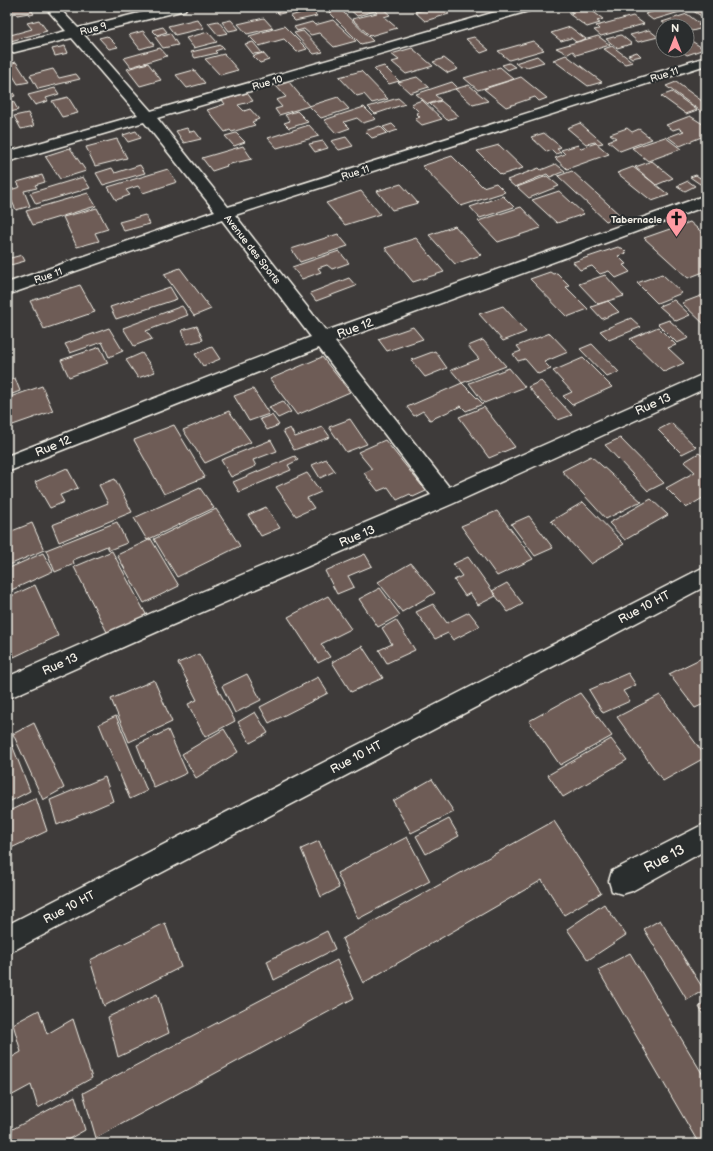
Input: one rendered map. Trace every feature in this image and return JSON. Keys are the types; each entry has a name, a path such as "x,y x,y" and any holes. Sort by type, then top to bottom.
{"street":[{"name":"Avenue des Sports","path":"51,7 76,33 149,116 445,498"},
{"name":"Rue 9","path":"7,50 180,7"},
{"name":"Rue 10","path":"7,157 527,7"},
{"name":"Rue 11","path":"7,289 225,213 706,61"},
{"name":"Rue 12","path":"7,464 323,339 706,200"},
{"name":"Rue 13","path":"7,688 162,619 445,498 706,380"},
{"name":"Rue 10 HT","path":"7,940 706,575"},
{"name":"Rue 13","path":"622,881 706,836"}],"building":[{"path":"29,7 34,14 30,15 29,13 17,15 16,13 7,15 7,8"},
{"path":"87,7 108,7 90,11"},
{"path":"273,7 289,7 292,11 279,14"},
{"path":"381,7 390,15 384,17 397,28 370,36 352,19 377,13 375,11 357,16 348,8"},
{"path":"440,7 449,14 425,21 415,12"},
{"path":"449,7 469,7 454,11"},
{"path":"587,7 603,19 597,21 600,23 587,27 569,14 573,13 567,8"},
{"path":"660,7 677,7 683,11 655,18 653,20 645,14 662,9"},
{"path":"706,7 706,19 690,9"},
{"path":"340,9 373,41 361,44 329,12"},
{"path":"312,10 317,16 295,21 290,16"},
{"path":"687,14 692,18 674,18"},
{"path":"633,16 644,24 601,36 594,30 599,29 596,26"},
{"path":"264,18 273,28 247,34 238,24"},
{"path":"197,19 204,28 175,35 168,26"},
{"path":"39,20 47,31 7,42 7,36 32,29 27,23"},
{"path":"231,20 239,29 229,31 222,22"},
{"path":"333,20 356,41 334,47 319,33 311,35 304,29 297,31 294,27 312,22 315,25"},
{"path":"695,20 700,24 698,25 703,28 695,30"},
{"path":"218,21 228,33 218,35 208,23"},
{"path":"284,26 307,49 297,52 284,39 259,46 249,36"},
{"path":"163,27 167,32 157,35 152,30"},
{"path":"570,27 586,39 576,42 571,38 561,41 551,33"},
{"path":"649,30 655,35 655,38 638,42 630,35"},
{"path":"143,31 154,45 140,49 129,35"},
{"path":"303,31 323,52 314,54 294,33"},
{"path":"208,32 217,42 194,48 186,38"},
{"path":"170,33 178,45 163,48 155,37"},
{"path":"621,35 632,44 617,48 606,39"},
{"path":"107,36 118,47 109,49 99,38"},
{"path":"598,36 610,45 576,55 573,51 568,54 556,48"},
{"path":"474,37 489,50 481,53 466,39"},
{"path":"533,41 544,50 509,60 498,51"},
{"path":"253,42 262,53 253,54 245,44"},
{"path":"695,43 704,49 695,52"},
{"path":"221,45 224,48 215,51 217,53 195,58 191,52"},
{"path":"65,46 68,53 55,56 52,49"},
{"path":"612,46 633,62 625,64 604,49"},
{"path":"160,48 167,56 131,67 124,58"},
{"path":"412,48 433,66 406,74 392,62 399,60 391,54"},
{"path":"637,52 641,56 632,58 628,55"},
{"path":"263,53 269,60 260,63 253,56"},
{"path":"224,54 238,70 220,75 205,59"},
{"path":"566,55 602,82 588,86 553,60"},
{"path":"537,56 544,62 527,67 520,67 515,63"},
{"path":"444,58 458,69 448,73 433,62"},
{"path":"16,62 29,82 18,84 7,66"},
{"path":"148,63 161,80 140,86 127,69"},
{"path":"509,63 515,67 508,70 502,65"},
{"path":"384,66 399,81 389,84 374,69"},
{"path":"500,67 514,79 478,90 464,78"},
{"path":"53,69 59,78 76,74 80,79 38,89 30,75"},
{"path":"194,70 205,83 187,88 176,75"},
{"path":"361,71 388,99 372,103 364,94 357,96 339,77"},
{"path":"417,77 429,87 410,93 398,82"},
{"path":"521,77 547,98 539,101 535,97 506,107 484,89"},
{"path":"289,82 309,106 279,115 275,109 282,107 276,100 286,97 276,86"},
{"path":"452,82 458,88 435,95 441,100 428,104 416,94"},
{"path":"676,82 706,104 706,115 666,86"},
{"path":"8,84 15,96 7,98"},
{"path":"469,85 488,101 473,105 455,89"},
{"path":"55,88 59,94 46,98 48,101 35,105 28,95"},
{"path":"672,92 697,110 686,114 661,96"},
{"path":"247,93 253,101 238,105 244,111 250,109 259,119 252,122 255,125 232,132 230,130 225,132 207,110 225,104 222,100"},
{"path":"68,97 78,113 62,117 52,101"},
{"path":"338,97 349,109 321,118 309,106"},
{"path":"398,98 405,104 375,114 368,107"},
{"path":"422,100 442,119 422,125 415,119 420,117 416,113 419,112 411,104"},
{"path":"13,101 18,110 7,113 7,102"},
{"path":"441,101 459,116 447,120 430,104"},
{"path":"364,107 376,119 363,123 357,118 344,122 350,128 336,133 324,120"},
{"path":"297,111 308,122 289,128 284,123 290,121 285,115"},
{"path":"28,113 34,126 21,129 14,116"},
{"path":"690,116 706,126 706,135 680,146 668,137 684,131 679,128 673,130 666,125"},
{"path":"580,123 603,143 598,144 595,142 586,144 567,128"},
{"path":"392,124 398,130 389,133 383,127"},
{"path":"309,125 319,136 277,148 268,138"},
{"path":"380,126 387,133 372,138 365,131"},
{"path":"187,128 190,132 195,131 201,139 184,143 176,131"},
{"path":"627,128 632,132 639,129 652,139 620,151 608,141 616,138 610,134"},
{"path":"136,131 141,138 128,142 123,135"},
{"path":"236,133 245,142 234,146 225,136"},
{"path":"544,133 561,147 557,149 561,152 556,154 552,150 547,152 531,137"},
{"path":"346,137 353,146 339,150 331,141"},
{"path":"665,137 681,149 648,161 632,148"},
{"path":"117,139 127,158 95,166 86,147"},
{"path":"323,141 328,148 315,152 309,144"},
{"path":"596,143 609,154 567,169 555,158 565,154 561,150 578,145 581,148"},
{"path":"499,145 523,168 501,175 477,151"},
{"path":"243,146 252,159 226,165 227,166 212,171 202,158"},
{"path":"70,148 86,171 60,179 45,156"},
{"path":"452,156 483,187 496,183 505,192 461,206 422,166"},
{"path":"652,161 673,178 656,185 635,167"},
{"path":"556,164 565,171 550,177 547,174 515,187 507,180 539,168 541,170"},
{"path":"140,165 145,173 103,185 96,173 112,168 115,173"},
{"path":"633,167 669,195 652,201 617,173"},
{"path":"168,169 177,182 143,193 138,186 126,190 130,195 116,200 108,187"},
{"path":"572,171 621,216 606,221 558,176"},
{"path":"42,175 45,182 35,185 37,188 24,191 30,206 16,210 7,191 20,187 17,182"},
{"path":"696,175 700,178 704,176 706,178 706,182 700,184 690,177"},
{"path":"547,176 559,186 529,198 517,187"},
{"path":"83,177 90,188 36,204 30,193"},
{"path":"688,181 695,186 685,191 677,186"},
{"path":"401,184 418,203 392,210 377,191"},
{"path":"361,191 380,214 345,225 326,203"},
{"path":"559,191 584,214 557,223 532,200"},
{"path":"88,193 96,206 33,225 26,211"},
{"path":"503,196 514,207 480,218 470,207"},
{"path":"521,207 541,228 498,242 478,221"},
{"path":"97,208 108,229 95,233 99,241 77,247 63,217"},
{"path":"145,215 150,224 124,231 119,222"},
{"path":"690,222 706,236 706,271 688,278 644,238"},
{"path":"455,226 481,255 455,264 429,235"},
{"path":"338,234 348,246 300,262 291,249"},
{"path":"416,238 444,272 413,282 385,248"},
{"path":"618,247 622,248 627,253 618,256 626,264 623,265 630,272 616,278 609,271 600,274 592,266 580,270 573,262"},
{"path":"339,251 349,263 332,269 327,265 318,268 321,272 302,279 292,267"},
{"path":"22,255 25,261 7,266 7,259"},
{"path":"180,268 211,309 194,316 164,274"},
{"path":"550,272 553,274 557,273 570,286 566,287 588,309 567,317 530,279"},
{"path":"662,274 682,293 657,303 637,283"},
{"path":"605,275 624,296 598,304 579,284"},
{"path":"349,278 356,286 316,301 310,293"},
{"path":"80,285 95,312 44,329 30,301"},
{"path":"170,287 177,299 116,319 110,307"},
{"path":"703,295 706,298 706,326 682,303"},
{"path":"674,300 690,315 676,321 659,306"},
{"path":"608,301 619,312 602,319 591,307"},
{"path":"182,306 188,315 146,331 152,339 134,346 123,328"},
{"path":"503,306 526,332 503,341 479,314"},
{"path":"631,318 641,327 609,340 600,331"},
{"path":"669,320 689,338 677,343 658,324"},
{"path":"197,326 203,340 187,344 182,330"},
{"path":"413,327 423,339 387,351 378,339"},
{"path":"658,327 676,345 668,348 684,363 664,372 630,339"},
{"path":"109,328 123,351 109,357 102,342 70,353 65,344"},
{"path":"550,333 568,352 544,362 551,369 538,374 525,359 518,361 513,354 521,351 517,346"},
{"path":"483,340 506,366 462,383 451,370 479,359 468,346"},
{"path":"592,344 619,372 607,377 580,349"},
{"path":"100,347 108,363 69,377 61,360"},
{"path":"212,347 220,359 203,366 195,354"},
{"path":"435,351 447,368 425,377 411,360"},
{"path":"142,353 155,372 138,378 126,360"},
{"path":"322,357 350,392 297,415 270,379"},
{"path":"583,358 612,387 572,405 563,396 572,392 553,371"},
{"path":"509,368 525,387 484,403 469,383"},
{"path":"15,378 20,391 7,396 7,381"},
{"path":"541,381 572,415 558,420 528,387"},
{"path":"462,383 483,404 466,411 461,406 430,420 423,411 414,416 407,407"},
{"path":"42,386 53,411 7,427 7,398"},
{"path":"253,389 269,414 249,421 234,396"},
{"path":"283,401 291,412 278,418 269,407"},
{"path":"484,407 515,447 489,458 459,417"},
{"path":"229,411 251,442 205,463 183,430"},
{"path":"272,415 279,425 267,430 260,419"},
{"path":"350,419 367,444 346,452 329,427"},
{"path":"671,423 696,447 682,454 658,430"},
{"path":"174,425 205,477 164,494 134,440"},
{"path":"323,427 330,437 294,450 283,431 290,428 295,437"},
{"path":"620,438 664,483 648,491 605,445"},
{"path":"271,440 277,451 253,460 256,466 231,477 221,460"},
{"path":"385,440 426,491 413,497 410,494 397,500 388,487 378,491 364,473 372,469 358,452"},
{"path":"699,453 706,459 706,496 686,508 666,488 695,472 684,462"},
{"path":"295,456 298,460 288,465 291,470 239,492 233,482"},
{"path":"591,456 642,502 637,503 606,519 562,471"},
{"path":"326,459 335,471 320,478 312,465"},
{"path":"67,468 78,488 60,495 64,502 50,508 35,482"},
{"path":"307,473 321,492 307,498 314,508 296,516 276,487"},
{"path":"115,479 132,512 59,542 52,525 108,503 99,485"},
{"path":"200,488 214,508 147,540 134,518"},
{"path":"651,499 668,515 625,540 609,523"},
{"path":"583,502 624,544 591,564 551,521"},
{"path":"266,507 280,528 261,536 248,515"},
{"path":"216,509 240,546 177,577 154,539"},
{"path":"497,511 533,559 497,576 461,526"},
{"path":"529,516 553,548 535,556 511,524"},
{"path":"117,522 127,543 109,550 107,546 73,560 74,564 55,572 46,550"},
{"path":"32,523 44,550 7,566 7,533"},
{"path":"151,539 179,586 144,603 117,555"},
{"path":"112,551 147,616 108,634 74,567"},
{"path":"43,553 53,571 7,592 7,569"},
{"path":"365,554 372,566 348,576 354,587 337,594 325,571"},
{"path":"468,557 496,596 478,605 470,593 465,596 454,580 462,576 453,564"},
{"path":"411,563 435,593 402,612 378,582"},
{"path":"507,583 523,604 508,612 492,591"},
{"path":"35,585 58,636 14,657 7,640 7,598"},
{"path":"380,588 400,615 378,627 359,599"},
{"path":"328,596 351,629 321,644 330,657 318,663 288,617"},
{"path":"433,604 447,623 469,612 480,626 453,640 448,633 435,639 416,612"},
{"path":"396,620 415,650 387,663 379,650 392,644 382,628"},
{"path":"362,646 383,678 351,692 332,662"},
{"path":"199,654 235,721 205,737 188,704 197,700 178,663"},
{"path":"706,656 706,703 695,708 669,674"},
{"path":"628,673 636,685 623,691 630,701 603,713 589,690"},
{"path":"247,674 261,700 235,713 222,686"},
{"path":"318,677 328,693 269,723 260,707"},
{"path":"154,680 172,722 129,742 111,699"},
{"path":"580,693 612,736 560,765 529,721"},
{"path":"660,695 706,757 663,781 617,717"},
{"path":"255,712 268,733 250,743 238,722"},
{"path":"116,716 147,791 130,799 99,724"},
{"path":"34,723 64,788 43,800 13,734"},
{"path":"224,729 238,752 196,778 182,754"},
{"path":"168,730 187,773 154,788 137,745"},
{"path":"7,732 30,791 7,803"},
{"path":"611,739 627,760 563,797 548,775"},
{"path":"105,777 113,801 57,825 50,800"},
{"path":"432,779 454,812 411,833 393,801"},
{"path":"36,798 47,831 7,850 7,812"},
{"path":"449,819 459,836 426,854 416,836"},
{"path":"554,821 601,893 564,915 542,880 363,983 342,939"},
{"path":"407,837 430,881 358,919 337,873"},
{"path":"319,841 339,888 321,897 301,849"},
{"path":"604,904 626,935 588,960 567,929"},
{"path":"660,920 704,990 687,1000 644,929"},
{"path":"165,923 181,967 104,1006 90,960"},
{"path":"327,931 335,949 274,980 267,961"},
{"path":"630,953 706,1080 706,1144 699,1144 598,970"},
{"path":"337,960 354,998 96,1138 83,1093"},
{"path":"157,994 169,1033 118,1057 108,1017"},
{"path":"706,1003 706,1019 699,1007"},
{"path":"39,1010 47,1034 73,1019 92,1078 38,1108 31,1085 7,1098 7,1060 21,1052 13,1024"},
{"path":"75,1096 85,1130 60,1144 7,1144 7,1132"}],"place":[{"name":"Tabernacle","path":"677,238"}]}
